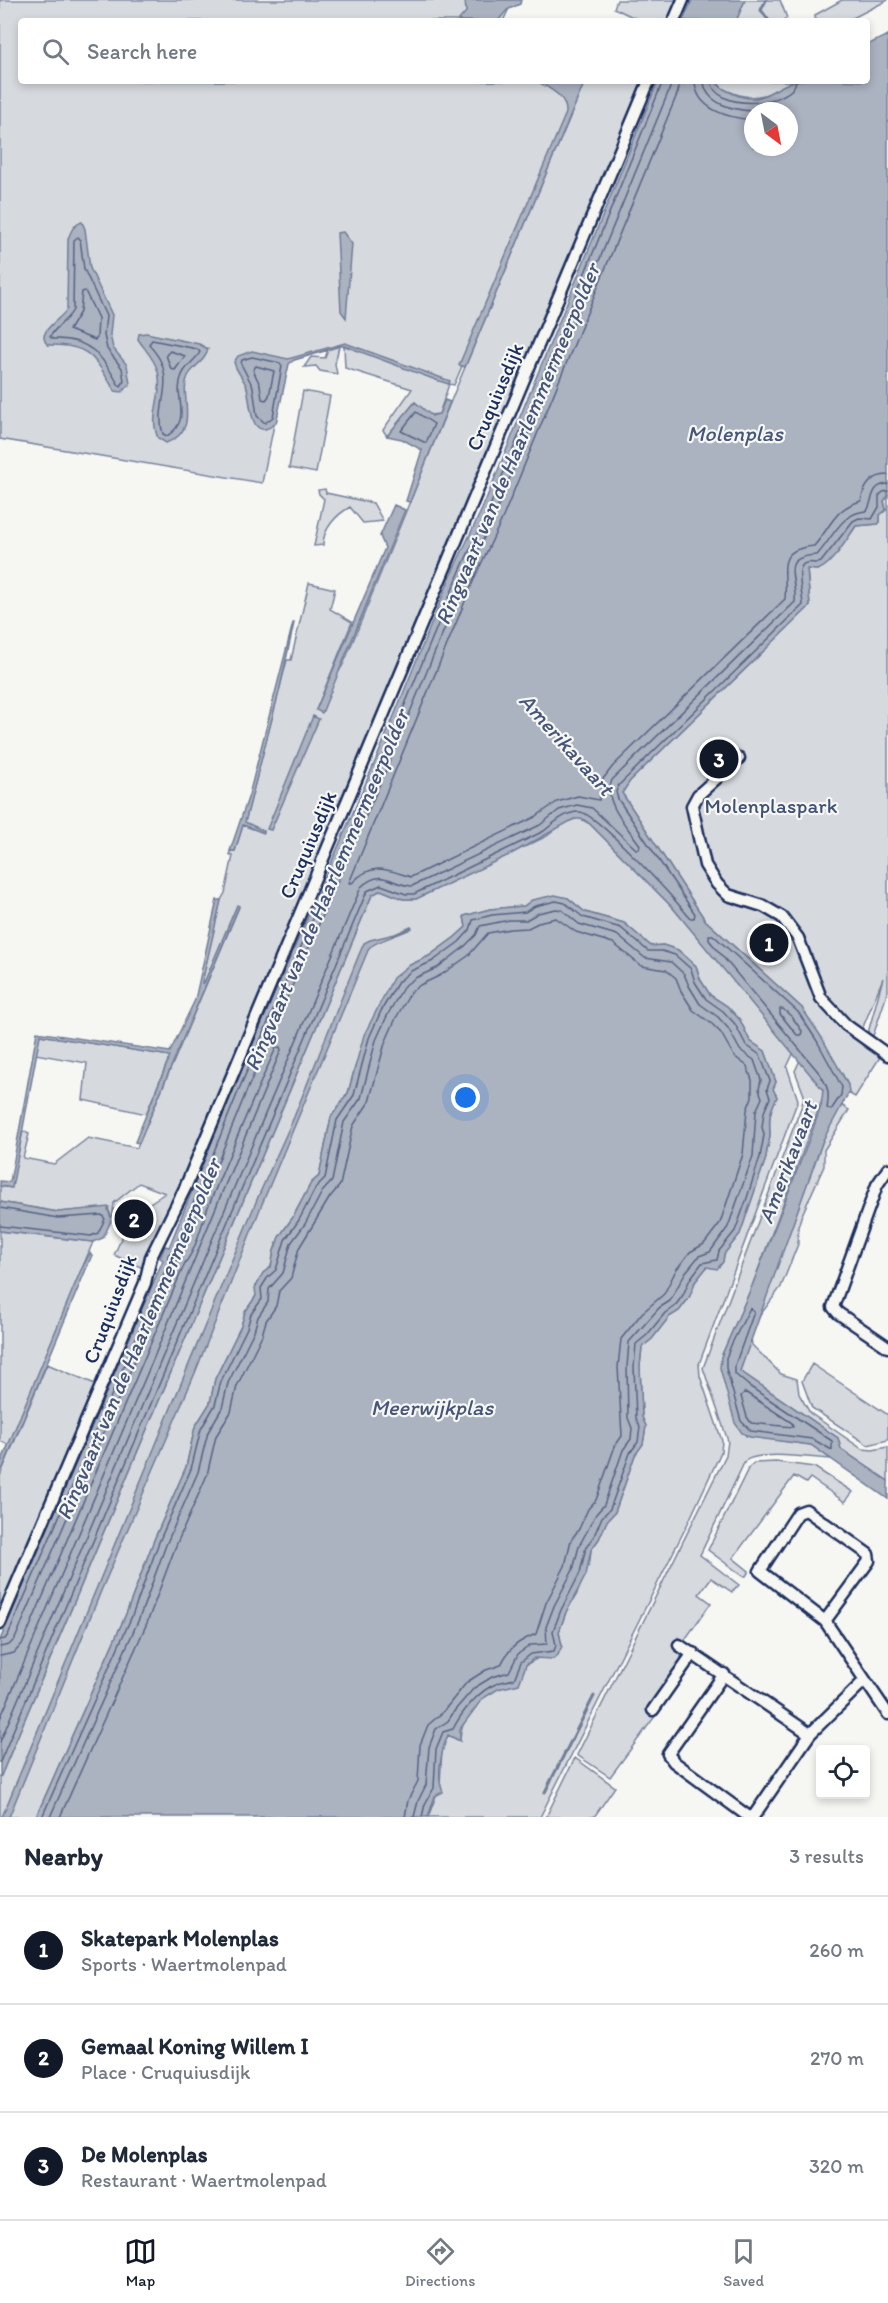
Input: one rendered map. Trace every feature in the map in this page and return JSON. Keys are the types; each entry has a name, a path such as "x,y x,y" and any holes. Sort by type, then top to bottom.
{"street":[{"path":"675,18 683,0"},
{"name":"Cruquiusdijk","path":"0,1623 145,1283 157,1242 174,1214 648,84"},
{"path":"739,758 698,795 693,806 705,865 717,884 728,895 763,906 782,917 798,938 820,996 846,1025 888,1055"},
{"path":"888,1169 878,1185 834,1307 838,1313 888,1347"},
{"path":"825,1621 869,1561 868,1554 806,1510 798,1513 760,1571 825,1621 887,1708"},
{"path":"679,1645 810,1734"},
{"path":"653,1710 693,1653"},
{"path":"724,1674 668,1754 674,1762 751,1817 810,1734 865,1680"}],"green space":[{"path":"0,0 513,0 504,18 18,18 18,84 547,84 575,99 454,385 449,384 439,414 429,415 415,402 387,436 383,430 412,389 345,368 344,345 339,346 335,364 337,374 320,371 316,366 304,367 311,357 325,358 328,350 287,362 262,483 0,439"},
{"path":"617,0 679,0 671,18 635,18 614,8"},
{"path":"745,0 780,0 787,18 737,18"},
{"path":"842,0 888,0 853,18 815,18 815,15"},
{"path":"584,84 644,84 442,569 389,686 292,927 145,1269 114,1255 127,1226 139,1230 150,1203 165,1193 139,1183 114,1203 112,1219 108,1208 58,1212 0,1202 0,1186 11,1188 23,1131 29,1134 23,1158 54,1164 88,1138 137,1148 239,907 237,906 204,983 201,983 221,900 225,893 233,856 230,855 230,851 235,851 243,825 264,833 245,822 287,660 291,660 309,583 335,589 330,609 352,622 316,710 344,663"},
{"path":"718,84 789,84 756,97 740,95"},
{"path":"303,391 330,396 316,473 289,468"},
{"path":"325,489 326,493 373,503 383,521 363,523 350,507 331,523 325,533 323,545 314,546 324,499 318,490"},
{"name":"Molenplaspark","path":"888,496 888,991 873,1036 868,1033 883,978 859,1037 862,1045 880,1057 855,1097 848,1093 848,1085 843,1075 802,1008 705,920 622,793 630,781 810,606 807,568 817,570 837,554 856,526 878,524 880,515 886,510 884,501"},
{"path":"579,818 590,824 673,908 794,1052 787,1067 798,1100 699,1364 700,1376 722,1441 721,1452 688,1523 540,1817 428,1817 440,1785 442,1749 448,1735 460,1741 463,1726 471,1711 498,1684 532,1661 562,1646 559,1632 566,1612 577,1594 590,1561 591,1550 599,1539 607,1520 615,1512 635,1455 643,1444 646,1426 642,1417 640,1366 642,1347 652,1339 669,1317 679,1311 689,1298 695,1282 707,1267 717,1268 723,1262 724,1254 740,1234 766,1158 770,1137 770,1116 777,1097 773,1089 776,1082 765,1051 750,1041 740,1020 727,1006 710,995 700,979 696,966 678,950 663,945 651,946 624,923 585,912 568,898 532,900 524,906 490,909 464,916 466,927 455,937 429,956 408,966 355,1067 348,1093 331,1117 319,1176 311,1183 293,1217 279,1237 271,1267 263,1273 256,1296 245,1312 241,1326 215,1379 210,1403 195,1427 186,1467 154,1540 126,1614 36,1817 0,1817 0,1778 372,895 381,890 403,899 416,899 547,836 565,822"},
{"path":"40,1035 170,1056 146,1114 83,1100 87,1063 35,1054"},
{"path":"800,1060 818,1081 824,1095 752,1286 721,1357 746,1436 811,1445 831,1459 774,1455 745,1461 700,1555 739,1585 732,1592 711,1578 699,1594 711,1603 684,1641 678,1637 673,1647 681,1653 681,1660 649,1710 656,1715 610,1777 577,1755 726,1455 728,1441 703,1368 802,1105 804,1095 795,1071"},
{"path":"841,1105 849,1110 824,1150 824,1166 798,1227 798,1244 781,1287 758,1318 823,1140"},
{"path":"0,1231 93,1242 9,1445 0,1441"},
{"path":"751,1337 752,1345 781,1374 797,1379 799,1394 810,1413 862,1449 873,1450 888,1447 888,1481 841,1449 838,1438 740,1371"},
{"path":"47,1364 95,1384 0,1607 0,1476"},
{"path":"812,1364 888,1415 888,1440 868,1445 812,1408 802,1381"},
{"path":"776,1462 814,1467 853,1492 845,1502 810,1478 806,1483 794,1476 733,1558 749,1571 746,1576 743,1576 708,1550 749,1467 754,1463"},
{"path":"575,1758 615,1787 594,1817 546,1817"}],"water":[{"path":"465,0 521,0 520,4 507,10 500,18 461,18 466,12"},
{"path":"692,0 745,0 737,18 684,18"},
{"name":"Molenplas","path":"888,35 888,496 884,501 886,510 880,515 878,524 856,526 827,564 816,570 807,569 810,606 630,781 622,793 705,920 802,1008 848,1085 849,1092 823,1140 740,1371 838,1438 841,1449 888,1481 888,1499 811,1445 750,1437 742,1433 735,1423 720,1368 721,1357 752,1286 810,1137 821,1106 823,1090 673,908 590,824 583,819 574,819 511,854 416,899 403,899 381,890 372,895 0,1778 0,1640 163,1260 160,1258 165,1246 169,1247 235,1085 380,750 454,568 482,509 657,84 719,84 734,94 753,98 761,97 786,84 870,84 870,44"},
{"path":"542,84 584,84 465,367 459,365 566,113 564,102"},
{"path":"82,222 90,268 112,315 110,335 113,348 127,365 130,384 122,392 115,391 96,362 83,350 62,345 48,345 45,340 46,331 67,309 68,239 74,227"},
{"path":"343,232 352,244 346,318 341,311 337,233"},
{"path":"146,333 199,344 208,349 205,357 188,376 185,393 187,412 183,430 177,437 166,443 158,438 155,430 159,388 157,367 138,339 139,334"},
{"path":"345,343 450,381 449,384 340,346 294,360 289,364 276,423 261,429 256,425 247,388 234,362 238,356 252,351 288,359"},
{"path":"445,400 450,402 410,502 406,501 422,450 402,439 387,436 415,402 432,416 439,414"},
{"path":"394,505 405,510 322,713 316,710 385,548 380,536"},
{"path":"293,623 279,692 245,822 264,833 243,825 235,851 230,851 249,795"},
{"path":"313,716 319,719 271,830 267,829"},
{"name":"Meerwijkplas","path":"555,895 568,898 585,912 624,923 651,946 663,945 678,950 696,966 700,979 710,995 727,1006 740,1020 750,1041 765,1051 776,1082 773,1089 777,1097 770,1115 770,1137 766,1158 740,1234 724,1254 723,1262 717,1269 707,1267 695,1282 689,1298 679,1311 669,1317 652,1339 642,1347 640,1366 642,1417 646,1426 643,1444 635,1455 615,1512 607,1521 591,1550 586,1575 566,1612 559,1632 562,1646 558,1655 553,1659 534,1658 526,1665 519,1684 498,1689 482,1699 460,1729 460,1741 448,1735 440,1764 443,1792 435,1796 428,1817 36,1817 126,1614 154,1540 186,1467 195,1427 210,1403 215,1379 241,1326 245,1312 256,1296 255,1288 263,1273 271,1267 279,1237 293,1217 311,1183 319,1176 331,1117 348,1093 364,1035 393,978 455,937 466,927 464,916 490,909 524,906 532,900"},
{"path":"217,900 221,900 202,983 204,983 237,905 239,906 139,1143 135,1142 170,1056 40,1035 12,1188 0,1186 0,1181 10,1182 37,1032 170,1052 195,1000"},
{"path":"411,927 369,948 262,1204 195,1373 101,1591 9,1817 2,1817 258,1197 294,1117 364,943"},
{"path":"0,1202 58,1212 109,1207 112,1219 103,1238 93,1242 0,1231"},
{"path":"90,1253 92,1255 2,1470 0,1470 0,1465 80,1272"}],"waterway":[{"path":"766,0 761,10 767,18"},
{"path":"545,1792 594,1696"}],"place":[{"name":"De Molenplas","path":"719,759"},
{"name":"Skatepark Molenplas","path":"769,943"},
{"name":"Gemaal Koning Willem I","path":"134,1219"}],"water label":[{"name":"Ringvaart van de Haarlemmermeerpolder","path":"517,444"},
{"name":"Amerikavaart","path":"567,744"},
{"name":"Ringvaart van de Haarlemmermeerpolder","path":"326,890"},
{"name":"Amerikavaart","path":"787,1162"},
{"name":"Ringvaart van de Haarlemmermeerpolder","path":"138,1339"}]}
